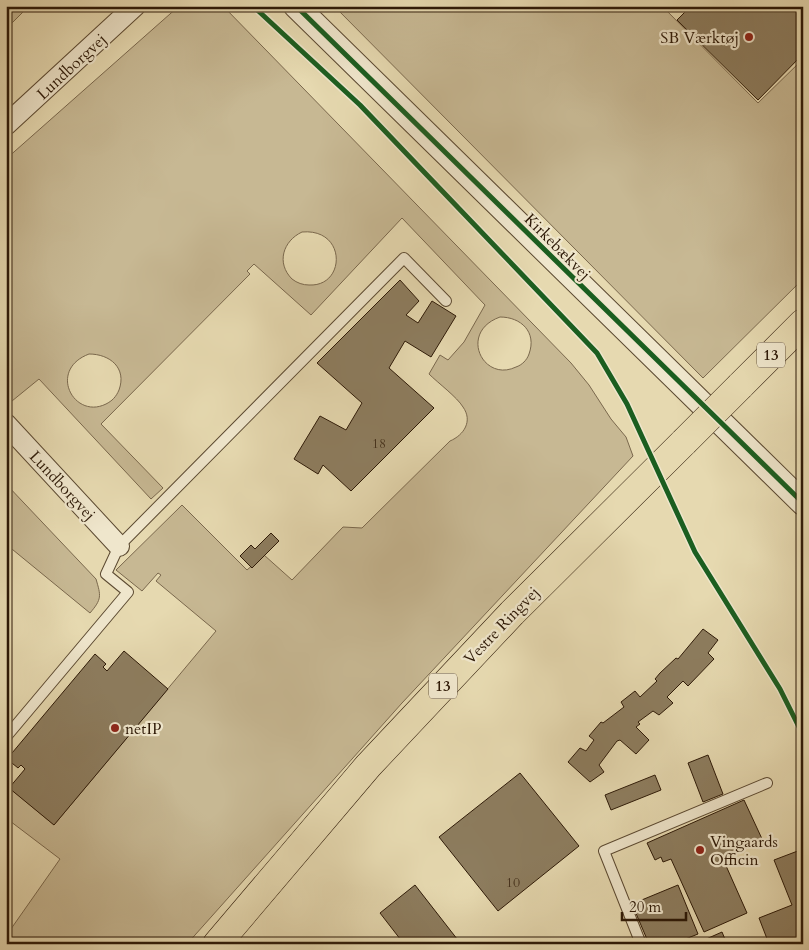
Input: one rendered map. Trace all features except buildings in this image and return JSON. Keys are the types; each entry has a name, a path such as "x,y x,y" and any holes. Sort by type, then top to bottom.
{"main road":[{"name":"Vestre Ringvej","path":"217,944 368,766 512,613 803,323"}],"street":[{"name":"Lundborgvej","path":"6,125 135,6"},
{"name":"Kirkebækvej","path":"296,6 803,503"},
{"name":"Lundborgvej","path":"6,424 119,546"}],"lane":[{"path":"6,737 128,592 106,574 119,546 404,258 446,301"},
{"path":"641,944 604,851 767,783"}],"shaded area":[{"path":"6,6 29,6 6,29"},
{"path":"179,6 223,6 571,363 626,437 633,456 402,703 187,944 6,944 6,936 60,859 6,818 6,785 54,825 216,631 156,581 161,575 158,573 142,591 116,570 182,505 247,570 264,555 292,580 343,527 362,528 466,427 467,417 463,407 429,374 440,355 448,360 464,342 485,305 402,218 311,315 254,264 247,271 250,274 101,424 163,488 151,499 39,379 12,401 6,394 6,159","holes":["302,232 317,233 327,239 334,248 335,268 330,277 321,283 309,285 298,283 287,273 284,266 283,259 286,247 295,236","500,317 515,320 525,327 531,339 531,346 524,362 504,370 494,368 485,362 480,354 478,344 480,333 487,324","89,354 104,357 115,364 121,375 117,395 110,402 94,407 84,405 75,399 67,381 69,371 76,361"]},
{"path":"334,6 662,6 758,103 803,59 803,279 703,378"},
{"path":"6,484 96,579 99,597 97,604 90,613 6,546"}],"cycle path":[{"path":"253,6 360,105 597,353 627,404 695,552 780,689 803,735"},
{"path":"296,6 803,503"}],"place":[{"name":"SB Værktøj","path":"749,37"},
{"name":"netIP","path":"115,728"},
{"name":"Vingaards Officin","path":"700,850"}]}
